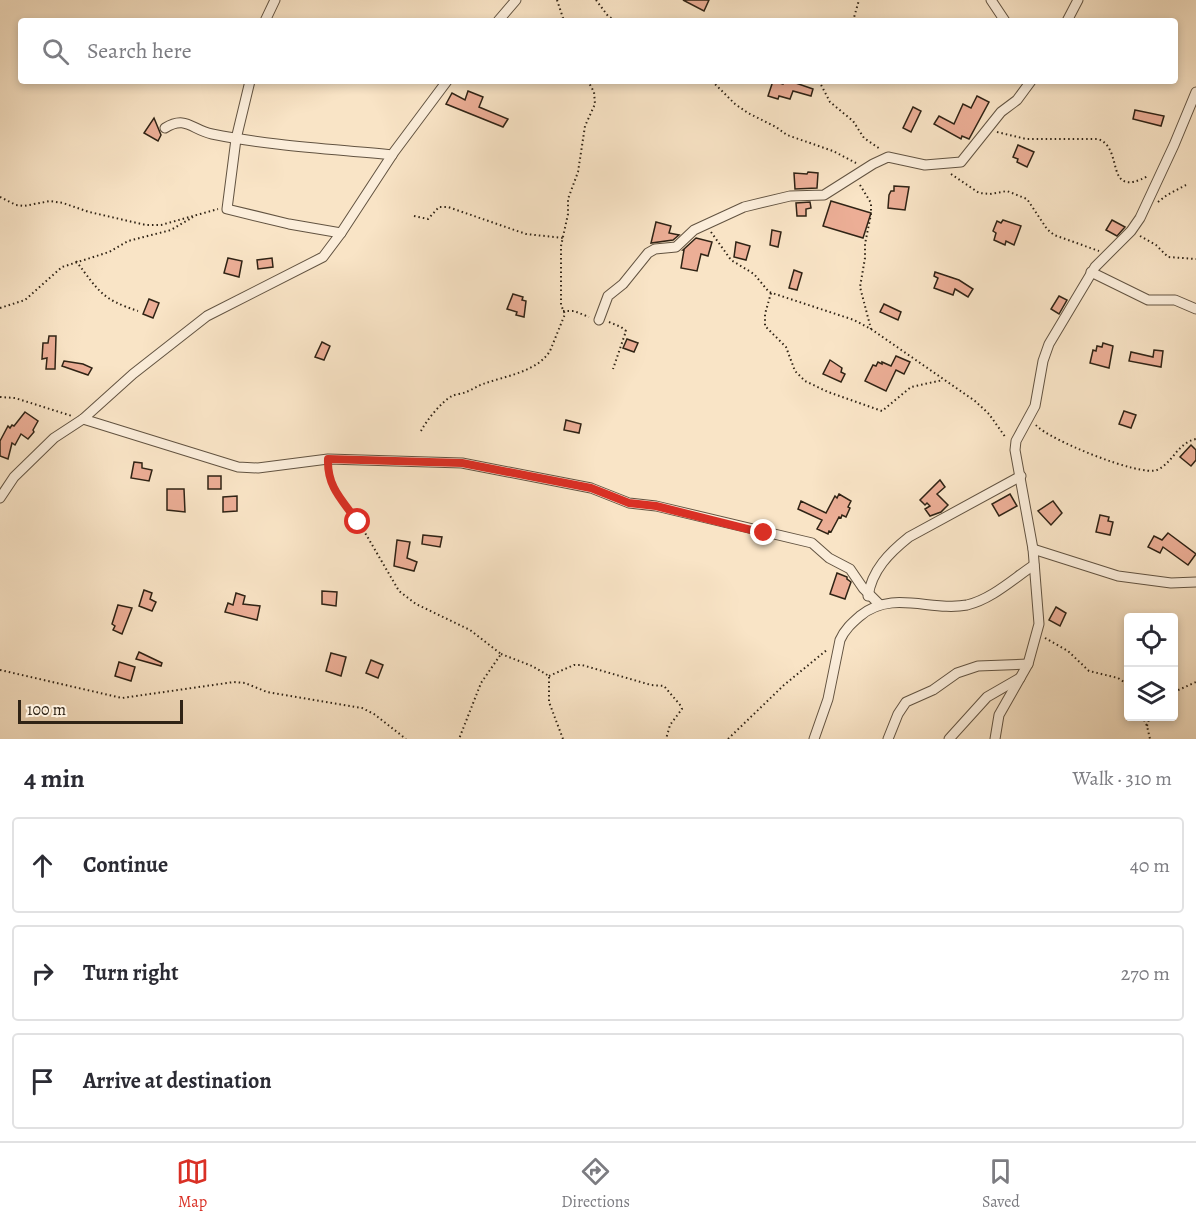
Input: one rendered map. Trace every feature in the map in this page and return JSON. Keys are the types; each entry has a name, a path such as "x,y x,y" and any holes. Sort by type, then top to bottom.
{"street":[{"path":"266,18 275,0"},
{"path":"501,18 516,0"},
{"path":"991,0 1003,18"},
{"path":"1069,18 1078,0"},
{"path":"249,84 236,139 226,207 228,210 341,233"},
{"path":"0,498 14,477 54,438 83,419 133,374 207,316 317,261 327,252 392,155 445,84"},
{"path":"599,320 608,296 623,284 648,253 655,249 676,247 693,230 705,224 744,207 790,196 824,195 882,159 892,158 918,164 938,165 961,162 1001,112 1023,93 1029,84"},
{"path":"995,739 999,715 1028,664 1039,624 1033,549 1015,450 1016,441 1035,406 1043,361 1049,344 1091,272 1131,231 1140,218 1196,92"},
{"path":"165,128 179,122 189,124 206,133 236,139 392,155"},
{"path":"1091,272 1142,299 1175,300 1196,309"},
{"path":"83,419 238,467 258,468 328,459 462,463 591,488 629,503 656,506 777,536 808,541 833,560 850,569 868,594 879,604"},
{"path":"866,611 874,574 896,547 909,537 1021,476"},
{"path":"1033,549 1118,576 1170,583 1196,582"},
{"path":"814,739 828,699 840,640 844,631 866,611 879,604 896,602 955,607 970,604 991,596 1034,565"},
{"path":"888,739 898,714 906,702 933,690 957,673 978,666 1028,664"},
{"path":"948,739 987,697 1022,676"}],"path":[{"path":"557,0 563,18"},
{"path":"596,0 611,18"},
{"path":"854,18 859,0"},
{"path":"421,431 425,423 453,396 513,375 535,365 547,356 564,320 561,305 563,238 568,214 568,200 578,172 585,126 595,104 595,96 589,84"},
{"path":"715,84 735,104 748,113 787,135 847,157 865,169"},
{"path":"821,84 830,102 849,117 864,138 892,158"},
{"path":"988,129 1026,139 1104,141 1112,155 1117,176 1130,183 1137,182 1164,167"},
{"path":"938,165 979,193 1007,191 1023,197 1054,235 1108,253"},
{"path":"854,177 866,192 871,203 872,212 865,244 866,258 860,287 871,329"},
{"path":"1155,206 1167,195 1186,185"},
{"path":"0,197 16,205 24,206 50,201 63,203 88,212 146,225 161,225 226,207"},
{"path":"414,216 428,219 439,207 448,207 526,234 563,238"},
{"path":"0,308 25,300 62,267 109,252 128,241 171,230 198,214"},
{"path":"705,224 731,260 754,274 771,293 854,320 871,329 975,400 989,414 1015,450"},
{"path":"1131,231 1156,245 1168,257 1196,259"},
{"path":"76,261 105,297 114,303 138,311"},
{"path":"771,293 765,314 765,326 786,347 795,371 805,381 828,392 882,411 911,387 943,380"},
{"path":"564,311 574,311 621,327 626,331 613,369"},
{"path":"0,397 15,398 83,419"},
{"path":"1031,414 1037,427 1047,435 1083,451 1143,472 1154,471 1167,465 1186,442 1196,439"},
{"path":"328,459 328,476 332,484 364,531 399,591 416,604 470,630 501,654 532,666 549,676"},
{"path":"1037,634 1062,646 1089,671 1118,678 1124,682"},
{"path":"728,739 784,685 840,640"},
{"path":"459,739 481,683 501,654"},
{"path":"549,676 574,665 582,665 651,685 664,686 682,709 670,725 666,739"},
{"path":"0,670 122,698 234,682 245,683 267,692 362,708 374,714 406,739"},
{"path":"549,676 549,702 563,739"},
{"path":"1178,690 1196,682"},
{"path":"1144,721 1150,739"},
{"path":"1147,726 1149,721"}],"building":[{"path":"683,0 709,0 704,11"},
{"path":"772,84 799,84 813,89 811,96 793,91 790,99 768,96"},
{"path":"468,91 483,97 479,107 508,119 503,127 446,104 452,93 465,100"},
{"path":"977,96 989,102 969,139 962,136 961,139 934,124 939,116 954,124 963,104 971,108"},
{"path":"913,107 921,111 911,132 903,128"},
{"path":"1135,110 1164,116 1161,126 1133,119"},
{"path":"154,118 161,135 158,141 144,133"},
{"path":"1018,145 1034,152 1027,167 1013,157"},
{"path":"808,172 818,173 817,188 795,189 794,173 807,174"},
{"path":"894,186 909,187 905,210 888,208 889,195 891,191 894,191"},
{"path":"831,201 871,213 863,238 823,226"},
{"path":"810,202 811,208 806,209 806,216 797,216 796,203"},
{"path":"1003,220 1021,226 1014,245 1006,241 1005,245 994,240 996,233 993,231 997,221 1001,223"},
{"path":"1112,220 1125,227 1117,236 1106,230"},
{"path":"656,222 671,226 669,233 679,235 673,240 651,243"},
{"path":"772,230 781,232 778,247 770,245"},
{"path":"696,238 712,242 708,256 701,254 697,271 681,268 683,250"},
{"path":"736,242 750,246 746,260 734,257"},
{"path":"228,258 242,261 239,277 224,273"},
{"path":"272,258 273,267 258,269 257,260"},
{"path":"794,270 802,273 797,290 789,288"},
{"path":"935,272 959,280 973,289 968,297 955,289 953,295 934,288 938,278 934,276"},
{"path":"513,294 523,297 522,300 526,301 524,317 507,309"},
{"path":"1059,296 1067,300 1059,314 1051,309"},
{"path":"149,299 159,303 153,318 143,314"},
{"path":"884,304 901,312 898,320 880,312"},
{"path":"49,336 56,336 55,369 46,369 47,358 42,359 43,343 48,343"},
{"path":"627,339 638,343 634,352 623,348"},
{"path":"322,342 330,346 324,360 315,357"},
{"path":"1103,343 1113,346 1109,368 1090,363 1093,350 1096,351 1097,346 1102,347"},
{"path":"1154,350 1163,351 1161,367 1129,361 1131,352 1153,357"},
{"path":"896,356 910,362 904,374 896,370 886,391 865,381 873,365 876,366 878,362 882,364 882,362 891,366"},
{"path":"830,360 842,368 841,372 845,374 841,382 823,374"},
{"path":"64,361 92,368 88,375 62,366"},
{"path":"1124,411 1136,415 1131,428 1119,424"},
{"path":"25,412 38,421 34,432 28,439 21,434 15,445 12,443 8,459 0,456 0,441 8,426 10,428 14,426"},
{"path":"566,420 581,424 579,433 564,430"},
{"path":"1191,445 1196,450 1196,460 1191,466 1180,457"},
{"path":"134,462 142,463 142,468 152,470 149,481 131,478"},
{"path":"208,476 221,476 221,489 208,489"},
{"path":"940,480 945,487 937,494 948,505 941,512 930,516 925,509 930,506 920,500"},
{"path":"167,489 184,489 185,512 167,510"},
{"path":"839,494 851,501 848,507 850,508 846,517 842,515 841,518 839,517 828,534 817,529 822,520 798,509 801,501 826,513 835,496 837,498"},
{"path":"1010,494 1017,506 999,516 992,504"},
{"path":"237,496 237,511 223,512 223,497"},
{"path":"1053,501 1062,513 1051,525 1038,511"},
{"path":"1100,515 1109,517 1108,521 1113,522 1110,535 1096,532"},
{"path":"1168,533 1196,554 1188,565 1163,547 1160,553 1148,547 1154,536 1162,540"},
{"path":"423,535 442,537 440,547 422,544"},
{"path":"397,540 410,542 407,558 417,562 414,571 394,566"},
{"path":"837,573 847,577 851,582 845,599 830,594"},
{"path":"144,590 152,593 150,599 156,602 152,611 139,606"},
{"path":"322,591 337,592 336,606 322,604"},
{"path":"236,593 245,596 243,604 260,606 257,620 225,612 228,603 233,605"},
{"path":"118,605 132,608 122,634 113,630 115,626 112,624"},
{"path":"1056,607 1066,613 1060,626 1049,620"},
{"path":"139,652 162,663 161,666 136,659"},
{"path":"331,653 346,657 341,676 326,671"},
{"path":"371,660 383,665 378,678 366,673"},
{"path":"119,662 135,667 131,681 115,676"}],"route":[{"path":"358,522 328,476 328,459 462,463 591,488 629,503 656,506 764,533"}]}
